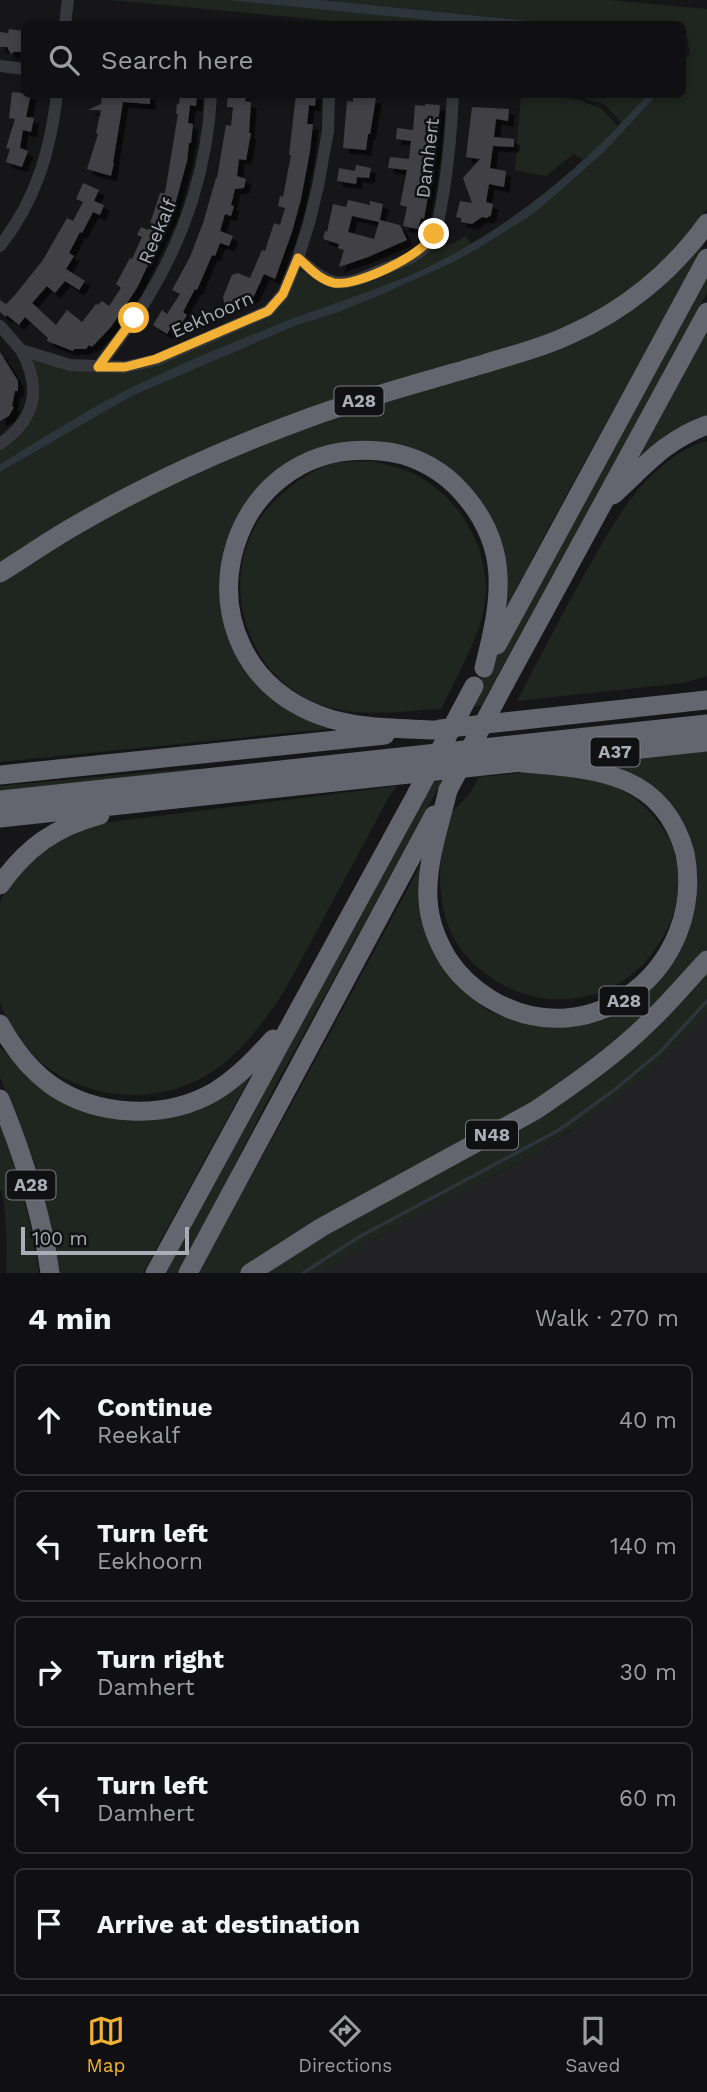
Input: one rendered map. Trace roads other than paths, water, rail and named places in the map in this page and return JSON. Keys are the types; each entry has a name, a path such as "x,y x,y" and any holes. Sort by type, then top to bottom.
{"highway":[{"name":"A28","path":"0,573 117,503 232,447 346,405 521,353 569,335 633,299 667,270 695,241 707,223"},
{"path":"155,1273 707,258"},
{"name":"A28","path":"0,818 155,801 523,762 605,772 630,782 650,795 667,813 681,841 687,863 690,885 688,909 682,931 658,974 639,991 616,1005 592,1014 562,1018 535,1016 499,1005 469,985 454,968 440,945 428,901 428,875 448,790 505,682 707,312"},
{"name":"A28","path":"602,505 668,444 687,432 707,425"},
{"path":"434,730 373,726 323,716 301,708 276,691 248,659 230,616 228,572 234,547 250,512 265,493 306,462 347,451 376,450 409,457 430,466 450,480 470,500 484,521 499,569 497,619 484,668"},
{"path":"0,775 434,730 685,702 707,697"},
{"path":"0,800 704,730"},
{"name":"A37","path":"523,762 704,730"},
{"path":"192,1265 448,790"},
{"path":"0,885 39,841 89,818 155,801"},
{"name":"N48","path":"250,1273 322,1227 524,1116 570,1087 651,1020 707,960"},
{"path":"0,1024 10,1044 28,1065 51,1085 81,1101 110,1109 165,1109 212,1093 235,1078 256,1059 302,1002"},
{"name":"A28","path":"0,1099 29,1176 40,1215 50,1273"}],"street":[{"path":"65,21 68,0"},
{"path":"0,66 21,69"},
{"path":"0,246 39,178 52,133 56,98"},
{"name":"Reekalf","path":"98,367 148,297 185,225 200,172 211,98"},
{"name":"Eekhoorn","path":"21,350 70,365 125,367 156,359 268,311 283,294 298,258 318,186 328,131 329,98"},
{"name":"Damhert","path":"298,258 323,279 343,283 364,278 408,259 430,243 437,226 449,161 453,98"},
{"path":"0,326 21,350 31,367 34,390 29,414 11,437 0,444"}],"waterway":[{"path":"303,1273 359,1237 559,1130 613,1091 660,1052 707,1001"}]}
